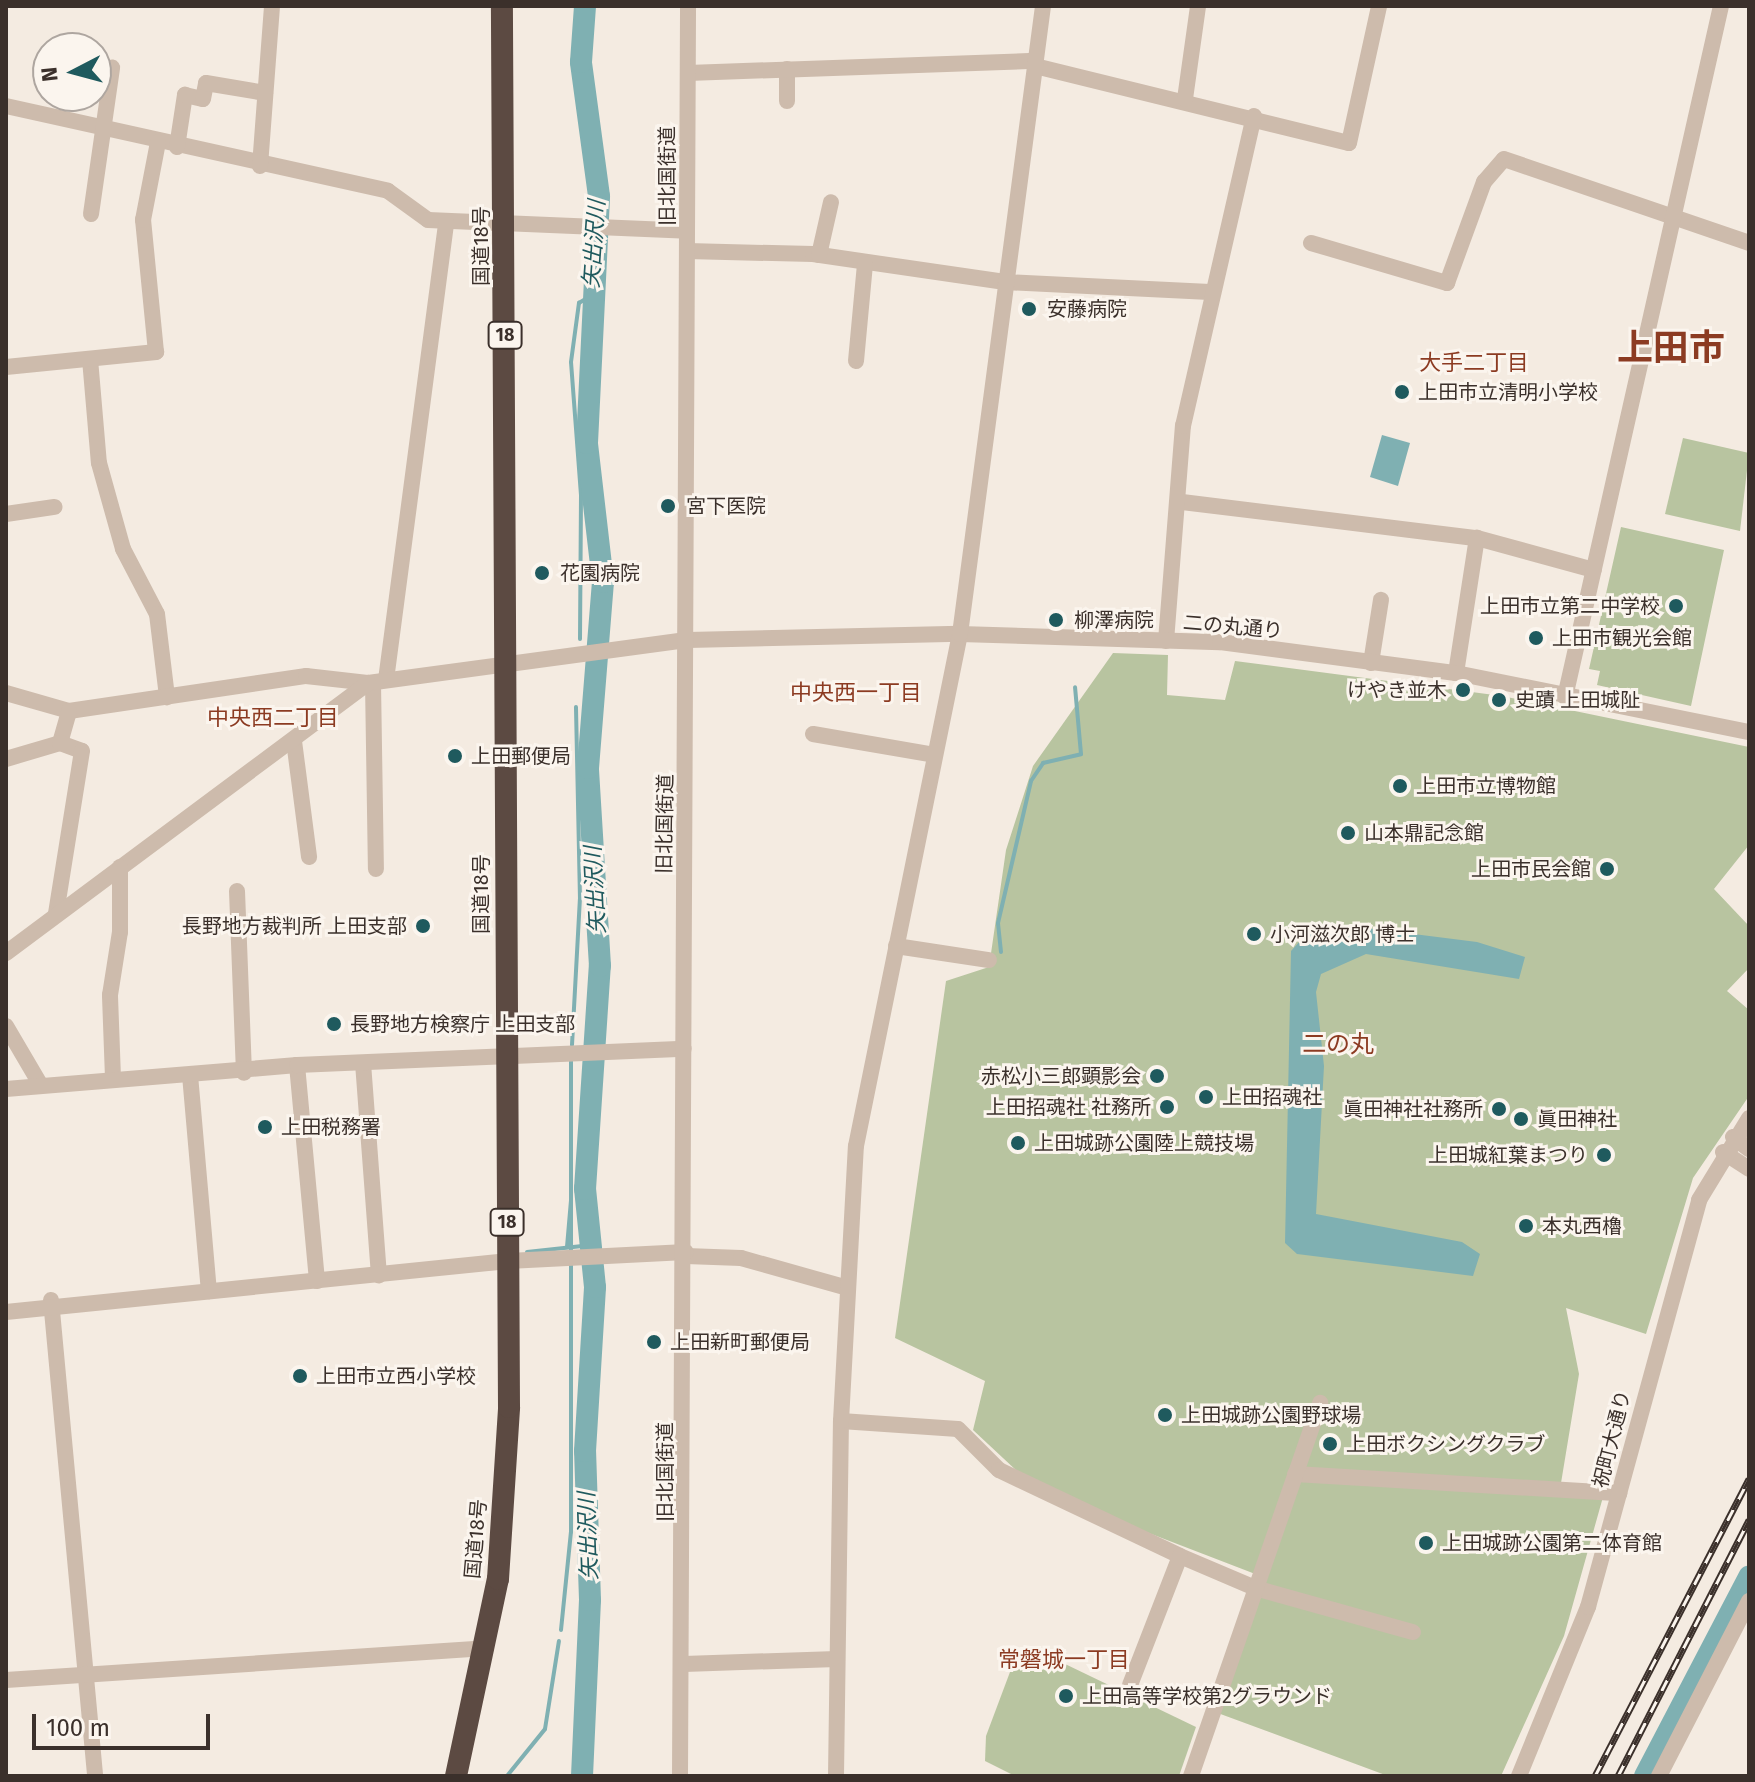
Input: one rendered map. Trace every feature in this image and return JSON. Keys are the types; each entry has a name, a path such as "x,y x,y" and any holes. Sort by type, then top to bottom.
{"highway":[{"name":"国道18号","path":"456,1776 486,1648 507,1451 502,6"}],"street":[{"path":"260,166 272,6"},
{"name":"旧北国街道","path":"684,1664 688,6"},
{"path":"836,1776 841,1421 856,1146 960,634 1043,6"},
{"path":"1185,99 1198,6"},
{"path":"688,73 1035,63 1254,116 1349,143 1379,6"},
{"path":"1565,697 1721,6"},
{"path":"787,69 787,101"},
{"path":"177,147 185,95 203,99 206,83 265,93"},
{"path":"6,106 260,166 388,191 428,220 582,231 687,231"},
{"path":"91,214 102,112"},
{"path":"1166,641 1182,502 1183,426 1210,292 1254,116"},
{"path":"6,367 156,352 143,220 158,142"},
{"path":"1311,243 1447,283 1484,182 1504,159 1661,210 1673,220 1749,243"},
{"path":"819,255 831,202"},
{"path":"376,869 376,682 446,223"},
{"path":"687,251 819,255 1005,282 1210,292"},
{"path":"856,361 865,264"},
{"path":"90,359 99,463 123,549 157,614 167,697"},
{"path":"1182,502 1477,538 1594,570"},
{"path":"6,514 54,507"},
{"path":"1456,673 1477,538"},
{"path":"1371,663 1381,600"},
{"name":"二の丸通り","path":"505,663 688,640 960,634 1166,641 1456,673 1749,732"},
{"path":"6,693 69,711 306,676 376,682 505,663"},
{"path":"6,953 56,913 376,682"},
{"path":"60,743 69,711"},
{"path":"813,734 934,755"},
{"path":"294,741 309,857"},
{"path":"6,759 60,743 82,751 56,913"},
{"path":"113,1078 110,995 120,932 120,867"},
{"path":"237,891 244,1073"},
{"path":"896,946 989,960"},
{"path":"6,1026 40,1084"},
{"path":"6,1089 113,1078 244,1073 297,1065 584,1049 684,1049"},
{"path":"363,1063 379,1275"},
{"path":"297,1065 317,1281"},
{"path":"190,1075 209,1291"},
{"name":"祝町大通り","path":"1519,1776 1577,1641 1696,1208 1723,1152 1749,1118"},
{"path":"1733,1137 1749,1149"},
{"path":"1723,1152 1749,1169"},
{"path":"6,1312 52,1303 120,1296 209,1291 605,1253 741,1258 848,1288"},
{"path":"52,1303 95,1776"},
{"path":"1191,1776 1320,1403"},
{"path":"841,1421 958,1429 999,1470 1180,1556 1255,1588 1413,1632"},
{"path":"1295,1474 1619,1493"},
{"path":"1130,1685 1180,1556"},
{"path":"1659,1776 1749,1601"},
{"path":"6,1680 486,1648"},
{"path":"680,1776 684,1664 837,1659"}],"green space":[{"path":"1683,438 1749,453 1740,531 1665,514"},
{"path":"1621,527 1724,550 1691,706 1597,685 1600,671 1589,669"},
{"path":"1113,653 1168,655 1167,695 1225,700 1235,661 1502,696 1749,747 1749,845 1714,889 1749,926 1749,968 1727,991 1749,1010 1749,1096 1693,1178 1646,1334 1566,1308 1579,1374 1561,1483 1603,1497 1564,1636 1501,1776 1388,1776 1215,1712 1263,1577 1063,1500 1018,1472 973,1430 985,1381 895,1338 946,981 989,967 1006,850 1033,766"},
{"name":"上田高等学校第2グラウンド","path":"1036,1650 1196,1727 1179,1776 1015,1776 985,1761 986,1736 1013,1664"}],"water":[{"path":"1382,435 1410,443 1398,486 1370,477"},
{"path":"1334,924 1477,942 1525,957 1519,979 1366,954 1321,974 1316,992 1324,1066 1316,1214 1462,1242 1480,1254 1473,1276 1297,1254 1285,1243 1291,951 1312,928"}],"waterway":[{"name":"矢出沢川","path":"582,1776 590,1600 585,1451 595,1287 585,1189 600,966 588,768 603,582 587,443 599,196 581,62 585,6"},
{"path":"580,639 581,495 571,362 579,303 590,296"},
{"path":"1001,952 998,923 1031,781 1043,763 1081,754 1075,687"},
{"path":"572,1045 580,899 576,707"},
{"path":"571,1057 571,1251"},
{"path":"567,1247 571,1200"},
{"path":"527,1252 592,1245"},
{"path":"561,1630 571,1532 571,1261"},
{"path":"1645,1776 1749,1577"},
{"path":"507,1776 545,1729 559,1641"}],"railway":[{"path":"1595,1776 1749,1479"},
{"path":"1618,1776 1749,1520"}],"place":[{"name":"安藤病院","path":"1029,309"},
{"name":"上田市立清明小学校","path":"1402,392"},
{"name":"宮下医院","path":"668,506"},
{"name":"花園病院","path":"542,573"},
{"name":"上田市立第二中学校","path":"1676,606"},
{"name":"柳澤病院","path":"1056,620"},
{"name":"上田市観光会館","path":"1536,638"},
{"name":"けやき並木","path":"1463,690"},
{"name":"史蹟 上田城阯","path":"1499,700"},
{"name":"上田郵便局","path":"455,756"},
{"name":"上田市立博物館","path":"1400,786"},
{"name":"山本鼎記念館","path":"1348,833"},
{"name":"上田市民会館","path":"1607,869"},
{"name":"長野地方裁判所 上田支部","path":"423,926"},
{"name":"小河滋次郎 博士","path":"1254,934"},
{"name":"長野地方検察庁 上田支部","path":"334,1024"},
{"name":"赤松小三郎顕影会","path":"1157,1076"},
{"name":"上田招魂社","path":"1206,1097"},
{"name":"上田招魂社 社務所","path":"1167,1107"},
{"name":"眞田神社社務所","path":"1499,1109"},
{"name":"眞田神社","path":"1521,1119"},
{"name":"上田税務署","path":"265,1127"},
{"name":"上田城跡公園陸上競技場","path":"1018,1143"},
{"name":"上田城紅葉まつり","path":"1604,1155"},
{"name":"本丸西櫓","path":"1526,1226"},
{"name":"上田新町郵便局","path":"654,1342"},
{"name":"上田市立西小学校","path":"300,1376"},
{"name":"上田城跡公園野球場","path":"1165,1415"},
{"name":"上田ボクシングクラブ","path":"1330,1444"},
{"name":"上田城跡公園第二体育館","path":"1426,1543"},
{"name":"上田高等学校第2グラウンド","path":"1066,1696"}],"district":[{"name":"上田市","path":"1671,349"},
{"name":"大手二丁目","path":"1474,363"},
{"name":"中央西一丁目","path":"856,693"},
{"name":"中央西二丁目","path":"273,718"},
{"name":"二の丸","path":"1338,1045"},
{"name":"常磐城一丁目","path":"1064,1660"}]}
